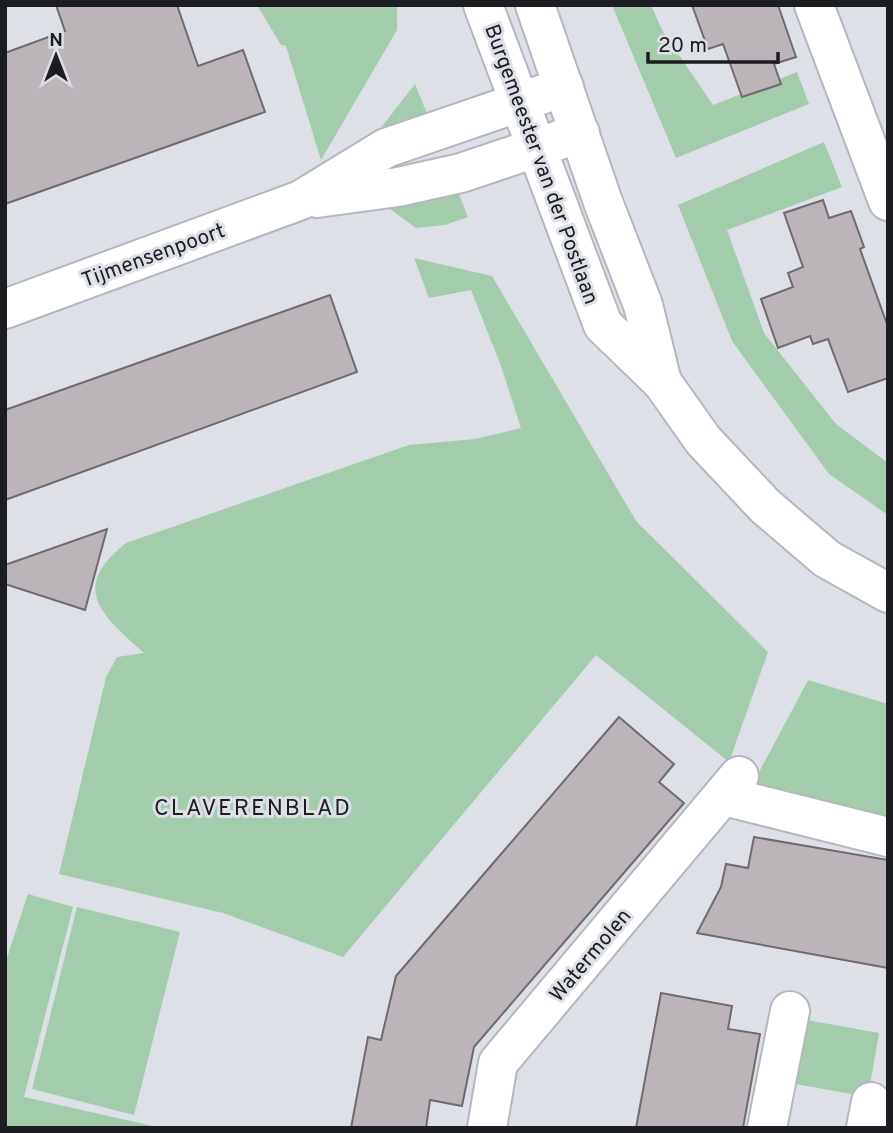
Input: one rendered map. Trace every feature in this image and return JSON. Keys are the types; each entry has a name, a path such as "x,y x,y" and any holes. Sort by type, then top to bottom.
{"street":[{"name":"Burgemeester van der Postlaan","path":"483,5 603,325 662,382 703,440 765,506 827,559 888,593"},
{"name":"Burgemeester van der Postlaan","path":"535,5 643,305 662,382"},
{"path":"814,5 888,201"},
{"name":"Tijmensenpoort","path":"5,309 301,200 386,149 564,87"},
{"name":"Tijmensenpoort","path":"301,200 398,187 461,173 580,133"},
{"name":"Watermolen","path":"487,1128 498,1063 732,786 888,837"},
{"path":"767,1128 789,1012"}],"green space":[{"path":"257,5 397,5 397,30 321,160 286,46 281,45"},
{"path":"612,5 651,5 662,30 713,105 797,72 809,104 676,158"},
{"path":"415,84 430,121 373,138"},
{"path":"824,142 842,187 727,230 764,333 836,424 888,463 888,515 829,474 732,341 678,205"},
{"path":"457,189 468,217 445,225 416,228 386,206"},
{"path":"414,258 492,276 636,521 768,652 729,762 596,655 343,957 223,913 59,874 106,677 117,657 144,653 116,627 98,601 95,588 108,559 126,543 409,445 475,439 521,428 501,366 471,290 429,298"},
{"path":"808,680 888,704 888,816 748,793"},
{"path":"28,894 73,907 24,1097 162,1128 5,1128 5,964"},
{"path":"77,907 180,932 134,1115 32,1089"},
{"path":"801,1019 879,1033 868,1097 790,1083"}],"building":[{"path":"56,5 177,5 198,66 243,50 265,112 5,204 5,53 65,31"},
{"path":"692,5 778,5 796,57 774,64 781,84 742,97 723,44 708,49"},
{"path":"823,200 829,218 851,211 864,247 860,249 888,327 888,378 848,392 828,339 813,344 810,336 778,348 761,299 793,287 788,273 803,267 784,213"},
{"path":"330,295 357,372 5,500 5,410"},
{"path":"107,529 85,610 5,584 5,565"},
{"path":"619,717 674,764 659,782 684,803 474,1047 462,1106 430,1100 426,1128 351,1128 368,1037 381,1040 396,976"},
{"path":"754,837 888,860 888,968 697,933 721,887 726,864 748,868"},
{"path":"661,993 732,1006 728,1029 760,1034 743,1128 636,1128"}],"district":[{"name":"CLAVERENBLAD","path":"253,807"}]}
